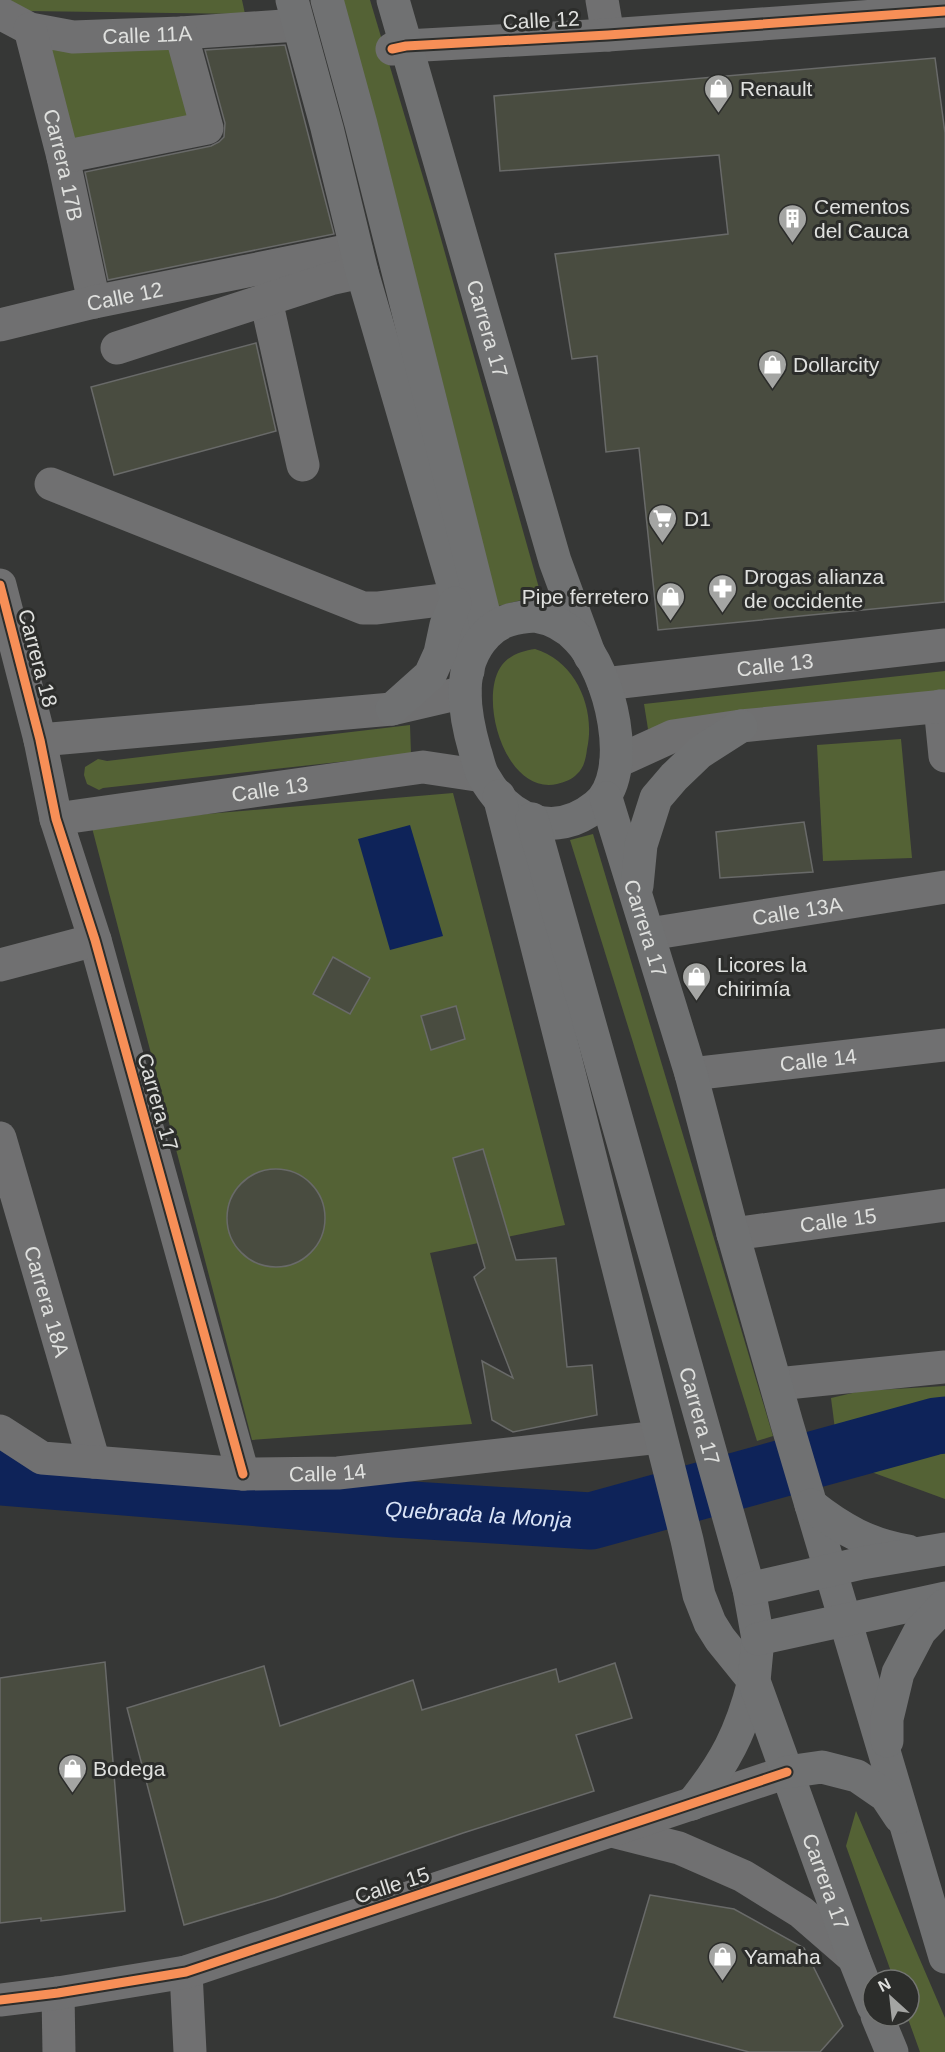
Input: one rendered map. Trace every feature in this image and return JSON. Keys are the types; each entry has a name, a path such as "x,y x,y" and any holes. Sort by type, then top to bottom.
{"main road":[{"path":"327,0 361,124 487,633"},
{"name":"Carrera 17","path":"378,0 399,48 555,561 597,670"},
{"name":"Carrera 17","path":"393,0 399,48 545,578 563,625"},
{"path":"295,13 327,128 359,261 457,598 463,627 467,722 491,786 687,1540 699,1595 710,1623 720,1639 754,1681 746,1715 732,1747 714,1776 692,1804"},
{"path":"327,128 361,124"},
{"path":"392,709 430,675 440,653 446,625 457,598"},
{"path":"467,681 475,648 487,633 506,621 535,616 563,625 580,640 610,700 614,718 616,762 606,798 584,816 566,823 548,825 514,812 491,786"},
{"path":"635,897 641,846 656,798 699,753 741,726"},
{"name":"Carrera 17","path":"606,798 691,1074 733,1234 787,1424 945,1958"},
{"name":"Carrera 17","path":"532,819 749,1589 758,1639 754,1681 861,1976"},
{"path":"809,1500 834,1524 861,1538 889,1548 932,1551"},
{"path":"749,1589 932,1551"},
{"path":"758,1639 945,1598"},
{"path":"888,1766 887,1719 898,1672 920,1631 945,1605"},
{"path":"787,1772 822,1767 857,1776 886,1796 906,1826"},
{"path":"882,2028 892,2052"}],"street":[{"path":"602,0 608,35"},
{"name":"Calle 12","path":"399,48 608,35 929,8"},
{"name":"Calle 11A","path":"0,14 30,29 73,38 181,33 295,13"},
{"name":"Carrera 17B","path":"30,29 63,158 94,302"},
{"path":"63,158 207,128 181,33"},
{"name":"Calle 12","path":"0,325 94,302 359,261"},
{"path":"117,348 330,279 359,261"},
{"path":"266,300 303,465"},
{"path":"51,484 363,608 457,598"},
{"name":"Carrera 18","path":"0,585 40,740"},
{"name":"Calle 13","path":"597,670 945,645"},
{"path":"40,740 392,709 467,681"},
{"path":"616,762 673,736 741,726 942,706 945,756"},
{"name":"Carrera 17","path":"40,740 56,819 94,940 243,1474"},
{"name":"Calle 13","path":"56,819 423,766 491,786"},
{"name":"Calle 13A","path":"649,934 945,886"},
{"path":"0,965 94,940"},
{"name":"Calle 14","path":"691,1074 945,1045"},
{"name":"Carrera 18A","path":"0,1138 94,1462"},
{"name":"Calle 15","path":"733,1234 945,1205"},
{"path":"777,1384 945,1367"},
{"name":"Calle 14","path":"0,1431 42,1458 243,1474 338,1473 662,1446"},
{"name":"Calle 15","path":"0,2000 186,1972 787,1772"},
{"path":"612,1831 679,1848 743,1876 801,1912 854,1958"},
{"path":"186,1972 190,2052"},
{"path":"58,1993 59,2052"}],"green space":[{"path":"10,0 242,0 245,14 27,11"},
{"path":"335,0 370,0 434,214 541,595 495,607"},
{"path":"172,48 192,118 72,143 49,49"},
{"path":"535,649 562,664 572,675 580,689 588,718 589,734 583,766 573,778 557,784 539,784 524,775 511,761 495,723 494,683 500,668 516,654"},
{"path":"945,671 945,696 648,729 644,704"},
{"path":"410,725 411,754 99,790 87,784 84,775 85,767 98,759 107,761"},
{"path":"901,739 912,858 823,861 817,745"},
{"path":"453,793 565,1225 430,1253 472,1424 252,1440 91,824"},
{"path":"593,834 773,1436 757,1441 570,840"},
{"path":"945,1386 945,1499 855,1466 836,1437 831,1398 861,1391"},
{"path":"856,1811 945,2018 945,2052 920,2052 911,2028 921,2028 921,1968 890,1968 846,1846"}],"water":[{"path":"410,825 443,936 390,950 358,839"}],"building":[{"path":"285,45 334,234 108,280 85,172 211,146 219,142 224,137 225,123 205,50"},
{"path":"935,58 945,133 945,602 658,630 639,448 606,452 597,356 572,359 555,254 728,234 719,155 500,171 494,96"},
{"path":"256,343 276,431 114,475 91,387"},
{"path":"804,822 813,872 720,878 716,832"},
{"path":"333,957 370,978 350,1014 313,994"},
{"path":"456,1006 465,1039 431,1050 421,1016"},
{"path":"483,1149 516,1260 556,1258 567,1367 592,1365 597,1415 513,1432 492,1420 482,1361 513,1378 474,1277 485,1268 453,1158"},
{"path":"276,1169 295,1173 311,1183 321,1199 325,1218 321,1237 311,1253 295,1263 276,1267 257,1263 241,1253 231,1237 227,1218 231,1199 241,1183 257,1173"},
{"name":"Bodega","path":"105,1662 125,1911 41,1921 41,1918 0,1923 0,1678"},
{"path":"615,1663 632,1718 576,1735 594,1791 463,1833 275,1898 184,1925 127,1708 264,1666 280,1726 413,1680 422,1710 556,1669 559,1682"},
{"name":"Yamaha","path":"650,1895 734,1909 804,1948 843,2026 820,2052 749,2052 614,2017"}],"waterway":[{"name":"Quebrada la Monja","path":"0,1477 395,1509 591,1521 945,1425"}],"cycle path":[{"path":"392,49 406,46 608,35 945,11"},
{"path":"0,585 40,740 56,819 95,940 243,1474"},
{"path":"0,2000 186,1972 787,1772"}],"place":[{"name":"Renault","path":"719,114"},
{"name":"Cementos del Cauca","path":"793,244"},
{"name":"Dollarcity","path":"772,390"},
{"name":"D1","path":"663,544"},
{"name":"Drogas alianza de occidente","path":"723,614"},
{"name":"Pipe ferretero","path":"670,622"},
{"name":"Licores la chirimía","path":"696,1002"},
{"name":"Bodega","path":"72,1794"},
{"name":"Yamaha","path":"723,1982"}]}
